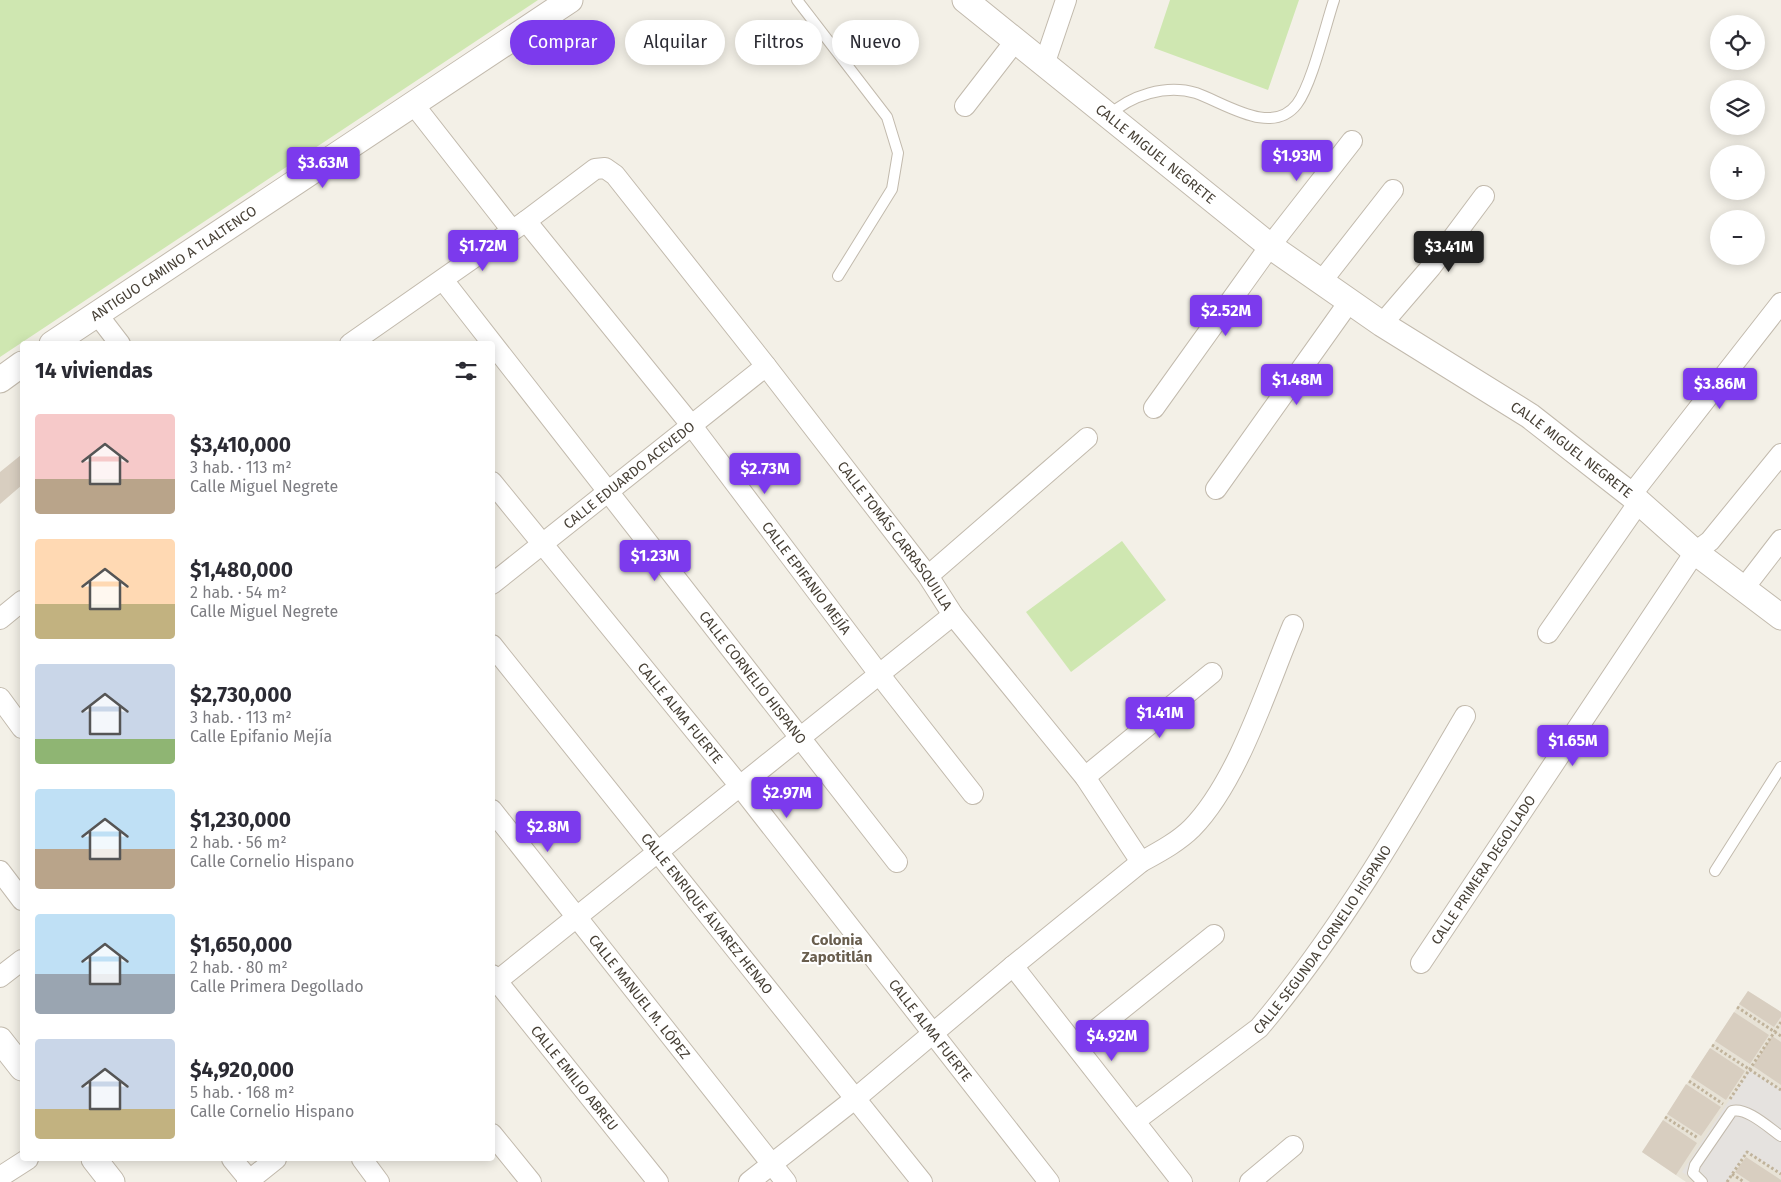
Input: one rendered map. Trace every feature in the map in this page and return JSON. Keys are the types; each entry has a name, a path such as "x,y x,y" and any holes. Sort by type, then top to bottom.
{"street":[{"name":"ANTIGUO CAMINO A TLALTENCO","path":"56,341 570,0"},
{"name":"CALLE MIGUEL NEGRETE","path":"965,0 1045,62 1107,116 1270,246 1382,324 1530,416 1635,498 1695,552 1781,617"},
{"path":"1045,62 1066,0"},
{"path":"965,106 1016,40"},
{"name":"CALLE EPIFANIO MEJÍA","path":"414,105 692,426 879,674 973,794"},
{"path":"1154,408 1270,246 1352,141"},
{"name":"CALLE TOMÁS CARRASQUILLA","path":"518,225 595,169 605,168 615,175 766,366 928,576 953,615 1085,778 1141,862"},
{"path":"1321,282 1393,190"},
{"path":"1382,324 1431,267 1484,196"},
{"path":"359,341 375,336 443,280 518,225"},
{"name":"CALLE CORNELIO HISPANO","path":"443,280 490,341"},
{"path":"1216,489 1349,302"},
{"path":"1548,633 1635,498 1781,303"},
{"path":"97,314 118,341"},
{"name":"CALLE CORNELIO HISPANO","path":"495,347 896,862"},
{"path":"0,380 20,365"},
{"name":"CALLE EDUARDO ACEVEDO","path":"495,582 766,366"},
{"path":"928,576 1087,438"},
{"name":"CALLE PRIMERA DEGOLLADO","path":"1422,963 1695,552 1710,541 1781,454"},
{"name":"CALLE ALMA FUERTE","path":"495,486 739,785 1049,1182"},
{"path":"1744,588 1781,540"},
{"path":"0,619 20,603"},
{"path":"495,979 658,853 739,785 800,740 953,615"},
{"path":"749,1182 856,1098 1013,966 1141,862 1161,851 1191,828 1225,786 1293,625"},
{"name":"CALLE ENRIQUE ÁLVAREZ HENAO","path":"495,648 922,1182"},
{"path":"1085,778 1212,673"},
{"path":"0,698 20,725"},
{"name":"CALLE SEGUNDA CORNELIO HISPANO","path":"1134,1121 1259,1028 1272,1013 1311,964 1412,806 1465,716"},
{"name":"CALLE MANUEL M. LÓPEZ","path":"495,814 786,1182"},
{"path":"0,871 20,897"},
{"path":"1077,1044 1214,935"},
{"path":"0,977 20,962"},
{"path":"1013,966 1077,1044 1182,1182"},
{"name":"CALLE EMILIO ABREU","path":"495,981 658,1182"},
{"path":"2,1047 20,1066"},
{"path":"495,1138 531,1182"},
{"path":"1250,1182 1293,1146"},
{"path":"0,1177 25,1161"},
{"path":"96,1161 112,1182"},
{"path":"234,1161 249,1181 274,1161"},
{"path":"363,1161 379,1182"}],"lane":[{"path":"797,0 887,117 898,153 892,188 838,276"},
{"path":"1107,116 1116,108 1139,96 1162,90 1196,94 1256,116 1280,117 1292,111 1305,90 1334,0"},
{"path":"1715,871 1781,767"},
{"path":"1702,1182 1694,1173 1695,1165 1732,1111 1738,1110 1746,1113 1781,1136"}],"path":[{"path":"1737,1007 1781,1036"},
{"path":"1712,1045 1781,1090"},
{"path":"1689,1081 1726,1106"},
{"path":"1665,1117 1702,1141"},
{"path":"1727,1182 1747,1152 1781,1174"},
{"path":"1732,1174 1744,1182"}],"shaded area":[{"path":"1748,991 1781,1012 1781,1182 1686,1182 1642,1152"},
{"path":"1749,1070 1781,1090 1781,1174 1747,1152 1727,1182 1697,1182 1682,1172"}],"green space":[{"path":"0,0 538,0 24,341 20,341 20,344 0,357"},
{"path":"1170,0 1299,0 1268,90 1154,48"},
{"path":"1122,541 1166,600 1071,672 1026,612"}],"building":[{"path":"20,456 20,487 0,504 0,472"},
{"path":"1748,991 1781,1012 1781,1017 1774,1027 1739,1004"},
{"path":"1734,1012 1769,1035 1750,1064 1715,1041"},
{"path":"1772,1036 1781,1042 1781,1085 1753,1066"},
{"path":"1710,1048 1745,1071 1726,1100 1691,1077"},
{"path":"1686,1084 1721,1107 1701,1136 1667,1114"},
{"path":"1663,1120 1697,1143 1676,1175 1642,1152"},
{"path":"1746,1157 1781,1180 1781,1182 1750,1182 1735,1172"}],"district":[{"name":"Colonia Zapotitlán","path":"837,948"}]}
